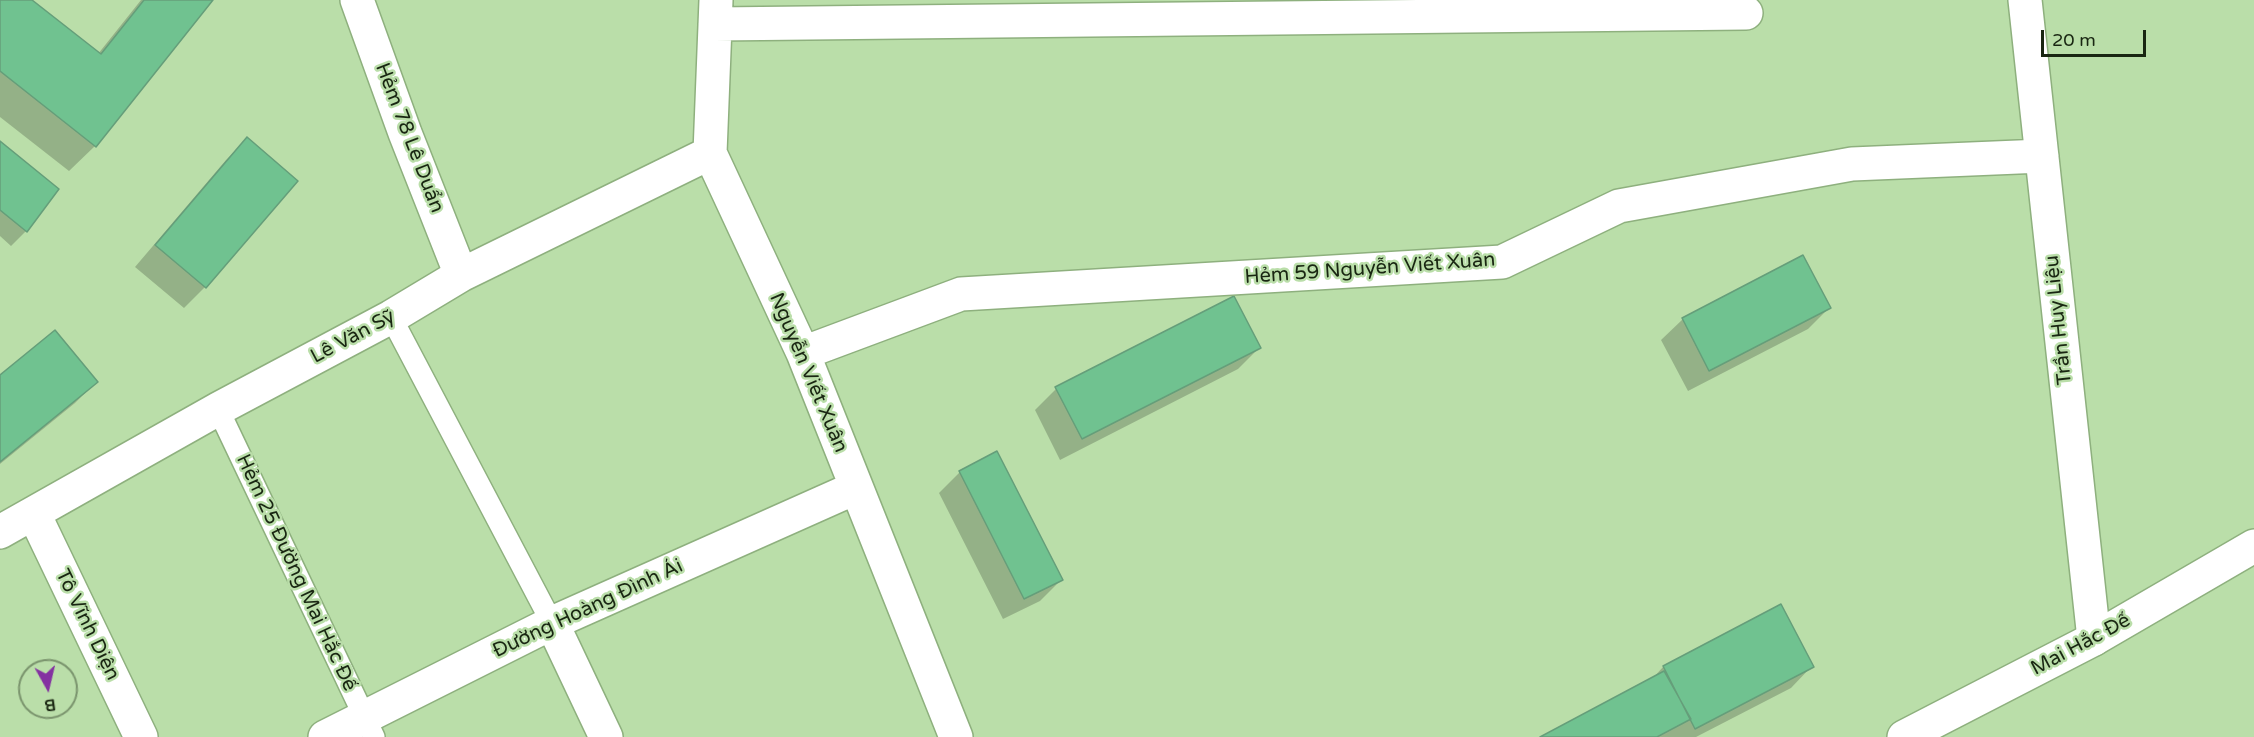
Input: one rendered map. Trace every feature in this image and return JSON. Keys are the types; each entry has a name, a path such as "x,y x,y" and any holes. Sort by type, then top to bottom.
{"street":[{"name":"Hẻm 78 Lê Duẩn","path":"357,0 405,133 461,275"},
{"name":"Trần Huy Liệu","path":"2025,0 2094,639"},
{"path":"716,12 1593,7 1746,13"},
{"name":"Nguyễn Viết Xuân","path":"716,12 710,153 803,353 956,737"},
{"name":"Lê Văn Sỹ","path":"0,532 218,409 391,317 461,275 710,153"},
{"name":"Hẻm 59 Nguyễn Viết Xuân","path":"803,353 961,294 1502,262 1619,206 1852,164 2042,156"},
{"name":"Đường Hoàng Đình Ái","path":"325,737 369,727 552,623 855,488"},
{"name":"Tô Vĩnh Diện","path":"34,514 141,737"},
{"name":"Mai Hắc Đế","path":"1904,737 2094,639 2254,546"},
{"path":"552,623 606,737"}],"lane":[{"path":"391,317 552,623"},
{"name":"Hẻm 25 Đường Mai Hắc Đế","path":"218,409 369,727"}],"building":[{"path":"0,0 32,0 101,54 144,0 213,0 96,147 0,71"},
{"path":"247,137 298,181 206,288 155,245"},
{"path":"0,141 59,189 27,232 0,210"},
{"path":"1803,255 1831,308 1709,371 1682,318"},
{"path":"1234,296 1261,348 1082,439 1055,387"},
{"path":"55,330 98,382 0,462 0,375"},
{"path":"997,451 1063,580 1024,599 959,471"},
{"path":"1781,604 1814,667 1695,729 1663,666"},
{"path":"1664,671 1691,719 1657,737 1540,737"}]}
